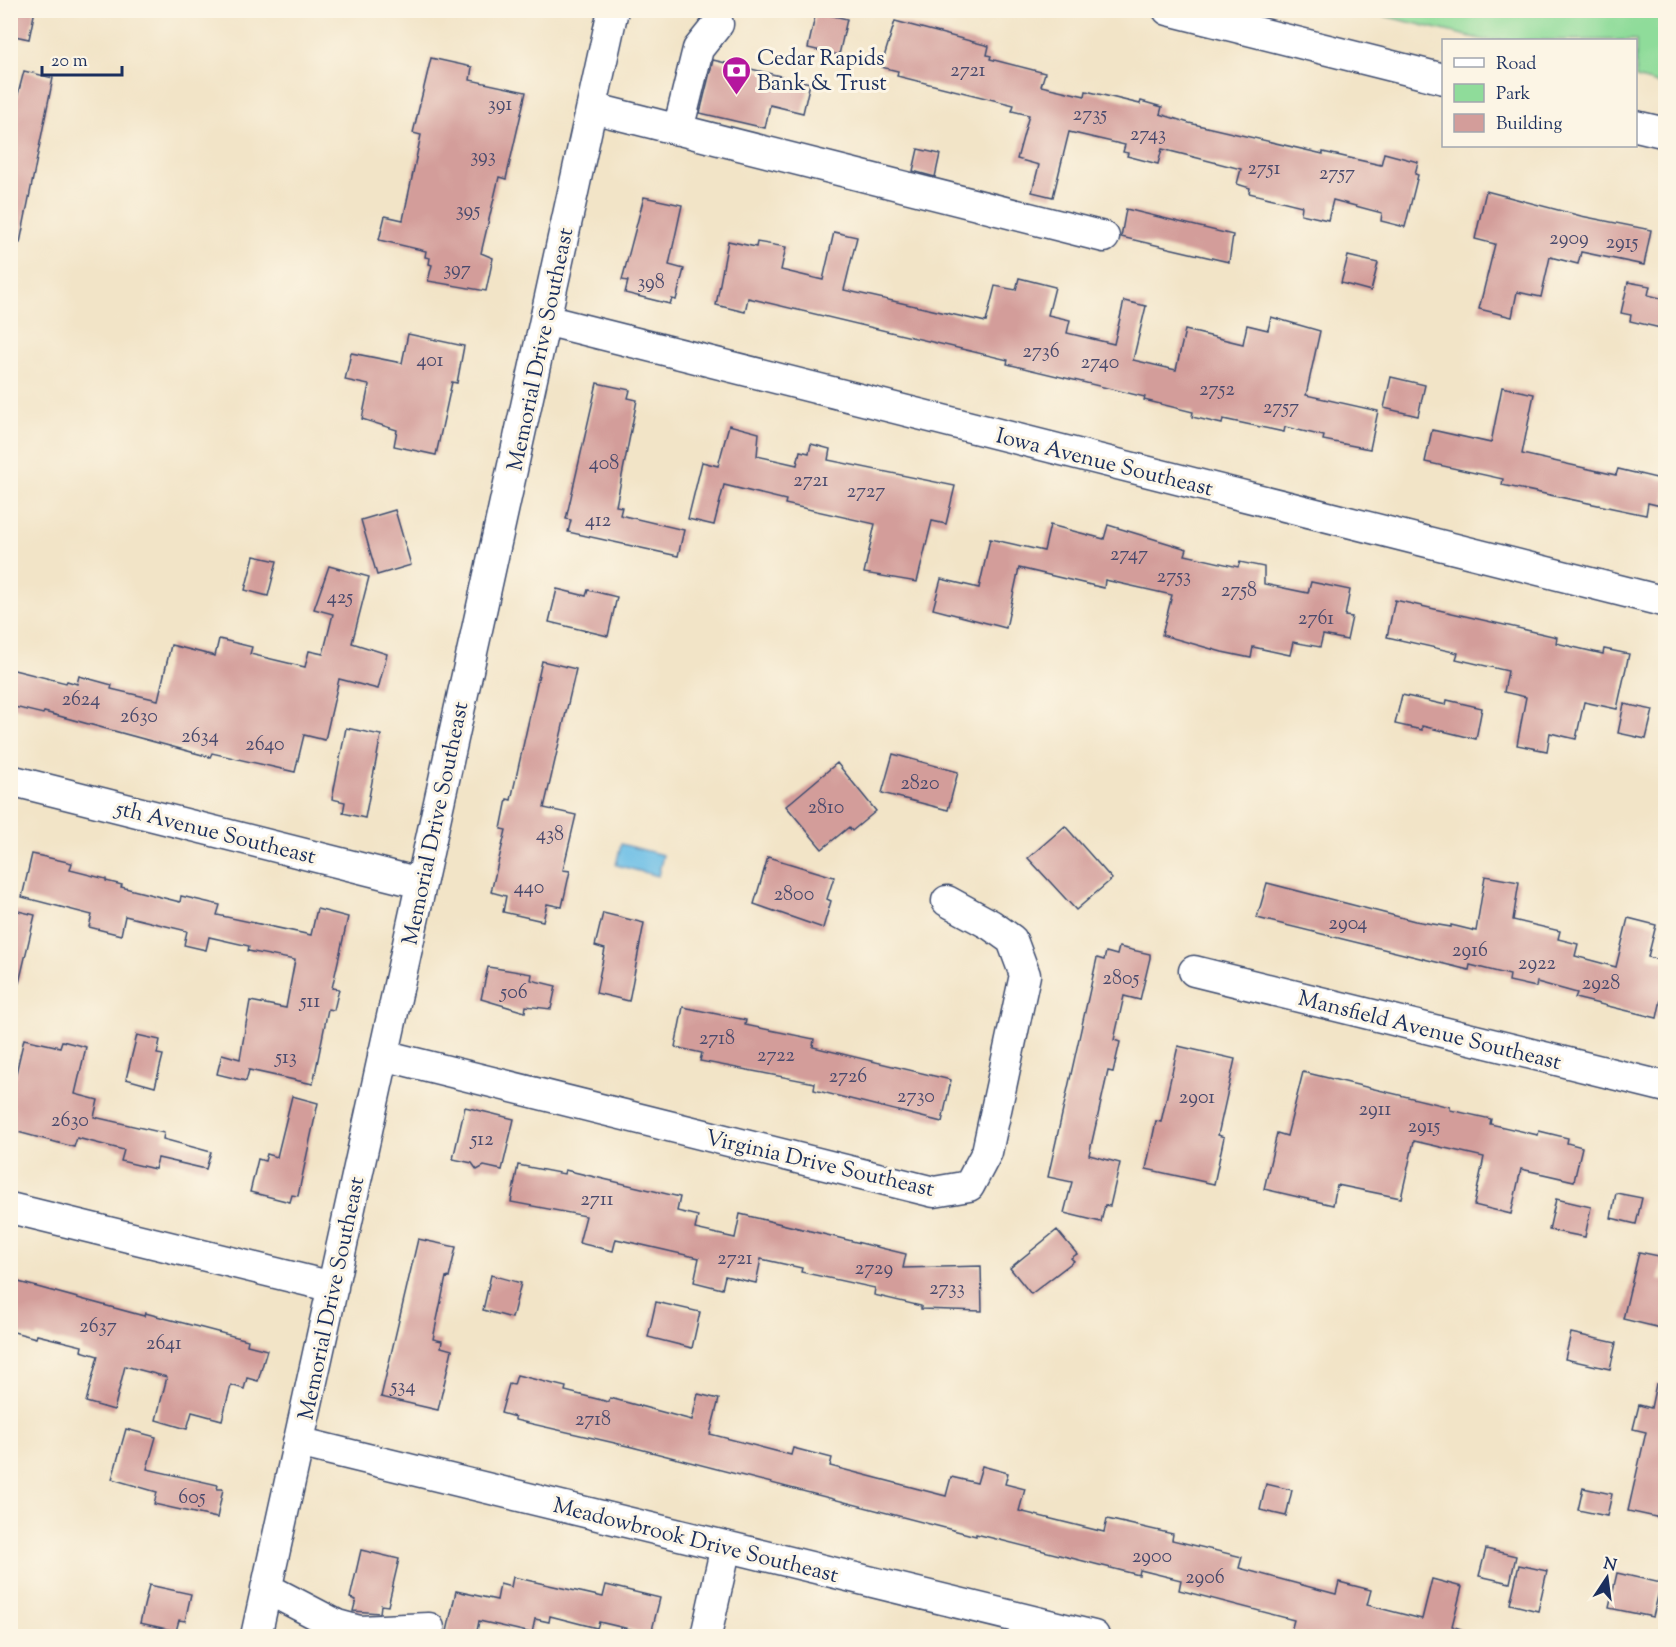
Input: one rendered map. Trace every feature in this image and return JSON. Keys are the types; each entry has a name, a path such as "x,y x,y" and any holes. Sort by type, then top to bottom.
{"street":[{"name":"Memorial Drive Southeast","path":"256,1636 613,10"},
{"path":"1168,10 1442,79"},
{"path":"678,130 698,49 718,24"},
{"path":"592,108 1104,237"},
{"path":"1637,126 1665,133"},
{"name":"Iowa Avenue Southeast","path":"545,320 1665,602"},
{"name":"5th Avenue Southeast","path":"10,780 420,883"},
{"name":"Virginia Drive Southeast","path":"383,1055 934,1192 969,1186 987,1152 1025,975 1012,940 991,925 946,901"},
{"name":"Mansfield Avenue Southeast","path":"1194,971 1665,1087"},
{"path":"10,1208 333,1287"},
{"name":"Meadowbrook Drive Southeast","path":"298,1442 1092,1636"},
{"path":"706,1636 726,1546"},
{"path":"266,1588 337,1625 358,1631 429,1628"}],"green space":[{"path":"1363,11 1665,11 1665,86 1637,78 1637,39 1480,39"}],"water":[{"path":"621,844 663,855 658,876 616,865"}],"building":[{"path":"10,10 35,10 29,39 10,35"},
{"path":"816,12 847,19 839,55 808,48"},
{"path":"895,21 989,46 987,55 991,56 990,59 1045,73 1041,86 1085,96 1086,91 1140,104 1141,101 1162,107 1160,114 1189,123 1323,154 1323,152 1381,165 1384,153 1418,162 1415,174 1418,175 1405,227 1381,221 1382,213 1333,200 1328,220 1301,214 1302,206 1249,193 1250,188 1237,184 1241,169 1162,149 1158,164 1127,156 1128,153 1123,152 1125,145 1069,132 1053,197 1032,192 1039,165 1017,159 1029,115 1012,111 1014,105 897,76 898,71 881,67"},
{"path":"431,58 472,67 470,80 526,92 506,179 499,177 481,253 493,258 486,291 428,281 432,265 429,264 430,258 425,257 426,251 379,240 385,216 403,220 421,135 413,133"},
{"path":"713,60 810,83 803,113 770,105 765,128 700,113"},
{"path":"24,71 53,78 20,243 10,242 10,125"},
{"path":"918,149 940,154 935,177 913,171"},
{"path":"1486,191 1581,216 1651,230 1644,265 1581,252 1578,264 1550,257 1541,297 1517,292 1512,317 1479,309 1495,244 1475,239"},
{"path":"644,197 682,205 669,265 684,269 676,300 672,299 670,304 625,293 628,281 622,280"},
{"path":"1126,209 1233,235 1229,262 1121,237"},
{"path":"834,232 857,237 844,290 986,322 995,286 1016,290 1019,278 1055,287 1048,315 1070,320 1067,333 1114,344 1124,301 1146,306 1133,360 1176,370 1185,330 1243,344 1247,325 1268,330 1271,317 1320,331 1306,395 1378,411 1370,449 1323,440 1324,436 1285,427 1284,432 1223,419 1222,424 1192,417 1193,412 1144,400 1145,397 1007,364 1008,360 748,298 745,312 716,305 728,241 756,247 757,242 786,247 781,270 823,280"},
{"path":"1348,256 1378,263 1371,291 1341,283"},
{"path":"1628,282 1650,286 1648,295 1665,299 1665,329 1630,321 1631,315 1621,313"},
{"path":"408,334 464,346 457,383 452,382 436,455 394,446 397,430 362,419 369,385 345,380 351,353 402,363"},
{"path":"1391,377 1425,385 1418,416 1384,408"},
{"path":"597,383 630,390 628,398 637,400 616,506 622,507 620,515 684,530 678,556 568,532 571,520 566,519"},
{"path":"1502,387 1534,394 1522,454 1616,475 1618,469 1665,480 1665,507 1648,503 1646,515 1502,485 1503,479 1425,462 1432,430 1491,443"},
{"path":"729,425 759,433 757,456 797,465 800,451 809,453 811,444 830,449 828,460 955,486 946,524 932,521 917,582 864,573 875,524 785,504 786,500 724,485 714,525 688,519 702,462 718,466"},
{"path":"395,510 411,565 377,575 361,520"},
{"path":"1050,525 1104,539 1108,525 1187,549 1185,555 1238,567 1240,562 1264,567 1264,584 1308,593 1311,582 1350,590 1345,616 1352,617 1347,640 1323,635 1320,647 1293,642 1290,655 1253,647 1251,658 1222,652 1162,635 1172,595 1105,580 1104,588 1019,568 1006,628 933,609 941,579 979,588 990,539 1044,551"},
{"path":"254,556 277,561 268,596 245,590"},
{"path":"329,566 369,577 352,643 387,654 378,689 339,679 325,740 304,735 295,772 212,753 210,757 44,712 43,714 10,706 10,669 66,683 67,681 77,684 79,676 112,685 111,689 158,700 171,645 215,656 219,639 252,647 250,654 305,667 309,651 323,654 333,614 314,609"},
{"path":"557,589 586,596 588,590 617,597 608,636 549,622"},
{"path":"1395,600 1557,637 1556,643 1603,654 1604,649 1629,654 1617,709 1584,702 1576,739 1550,733 1547,751 1517,745 1526,697 1504,692 1508,671 1456,659 1458,653 1387,637"},
{"path":"542,661 576,669 544,808 576,815 563,870 570,871 562,907 547,904 543,921 503,912 506,896 491,892 506,830 501,829 507,799 511,800"},
{"path":"1402,695 1446,705 1447,700 1482,708 1476,739 1422,726 1422,730 1395,724"},
{"path":"1624,704 1653,710 1646,739 1618,733"},
{"path":"346,728 381,735 365,818 343,813 345,802 332,799"},
{"path":"893,754 958,772 948,810 882,793"},
{"path":"837,763 876,811 852,831 849,827 822,849 786,806"},
{"path":"1065,826 1112,879 1076,910 1028,858"},
{"path":"32,854 72,863 70,870 106,879 106,881 122,885 121,887 180,902 181,896 220,905 217,915 311,935 317,909 348,917 332,988 339,989 334,1010 328,1009 313,1084 249,1070 246,1081 217,1074 222,1054 240,1059 250,1001 286,1008 295,960 248,951 249,946 209,937 206,950 184,945 187,931 125,916 121,935 89,927 92,915 22,897"},
{"path":"768,857 834,877 827,899 831,901 823,928 754,904"},
{"path":"1485,876 1519,882 1513,920 1560,931 1558,939 1578,944 1575,956 1616,967 1628,918 1656,925 1648,957 1665,961 1665,991 1663,990 1657,1018 1575,998 1577,993 1537,982 1536,987 1509,981 1510,975 1470,965 1469,970 1257,918 1267,883 1415,921 1451,927 1451,925 1476,931"},
{"path":"10,909 35,915 19,983 10,982"},
{"path":"603,913 644,923 629,1001 596,993 605,949 595,946"},
{"path":"1119,947 1150,954 1150,958 1140,1000 1124,996 1114,1040 1120,1042 1113,1072 1108,1071 1089,1155 1120,1163 1110,1206 1105,1205 1101,1222 1064,1213 1072,1182 1048,1177 1097,958 1104,960 1106,952 1117,955"},
{"path":"488,967 532,974 531,980 556,986 551,1009 526,1006 525,1012 481,999"},
{"path":"683,1007 746,1020 745,1025 814,1039 813,1047 951,1080 942,1122 814,1090 815,1083 700,1061 702,1053 675,1047"},
{"path":"137,1035 160,1040 157,1054 163,1055 155,1087 126,1079"},
{"path":"24,1039 60,1047 62,1041 86,1047 75,1094 98,1100 94,1117 164,1133 163,1139 211,1152 206,1169 158,1158 155,1169 121,1161 124,1150 77,1138 74,1147 10,1130 10,1099"},
{"path":"1178,1046 1235,1059 1218,1135 1224,1137 1214,1184 1146,1169 1156,1121 1161,1122"},
{"path":"1303,1072 1450,1107 1450,1110 1491,1119 1490,1124 1538,1135 1539,1131 1568,1138 1567,1143 1582,1147 1574,1181 1521,1169 1511,1214 1474,1205 1484,1157 1414,1141 1401,1198 1337,1185 1333,1205 1264,1189 1277,1133 1287,1136"},
{"path":"292,1096 318,1103 298,1196 292,1195 290,1202 250,1192 258,1159 265,1161 267,1154 277,1157"},
{"path":"465,1107 514,1119 502,1170 484,1166 477,1170 472,1163 453,1159"},
{"path":"518,1165 564,1174 565,1170 680,1197 677,1211 698,1216 695,1229 735,1238 740,1214 906,1254 903,1268 981,1266 982,1311 921,1309 921,1306 874,1295 875,1288 801,1272 802,1268 761,1259 756,1283 725,1276 722,1289 694,1282 699,1258 616,1239 613,1251 579,1243 586,1216 511,1202"},
{"path":"1616,1193 1642,1198 1636,1224 1611,1218"},
{"path":"1556,1199 1591,1207 1585,1237 1549,1230"},
{"path":"1057,1230 1077,1254 1071,1258 1074,1261 1031,1294 1010,1268"},
{"path":"418,1239 456,1247 449,1278 446,1277 433,1339 442,1341 441,1347 452,1350 438,1410 381,1397"},
{"path":"1639,1252 1664,1257 1658,1280 1665,1281 1665,1329 1623,1319"},
{"path":"491,1275 521,1283 512,1318 483,1310"},
{"path":"15,1281 144,1316 145,1313 248,1340 247,1345 267,1350 258,1381 247,1378 244,1389 231,1385 222,1420 192,1412 187,1429 156,1420 167,1377 125,1366 114,1410 86,1402 98,1356 81,1351 82,1346 10,1331 10,1297"},
{"path":"656,1302 700,1312 692,1348 648,1337"},
{"path":"1571,1333 1616,1343 1610,1369 1565,1359"},
{"path":"517,1375 566,1387 565,1391 609,1402 610,1398 692,1420 698,1394 719,1399 710,1434 791,1455 793,1448 832,1458 830,1466 946,1496 951,1477 977,1483 982,1466 1008,1473 1005,1484 1025,1489 1019,1511 1104,1532 1107,1519 1173,1534 1172,1540 1242,1557 1239,1568 1336,1594 1339,1582 1371,1590 1367,1605 1422,1619 1432,1579 1462,1587 1452,1626 1461,1629 1460,1636 1313,1636 1291,1631 1294,1620 1179,1590 1181,1580 1140,1570 1139,1575 976,1534 976,1536 632,1447 515,1420 515,1417 501,1413 509,1384 514,1385"},
{"path":"1656,1384 1665,1384 1665,1519 1628,1511 1646,1432 1633,1429 1639,1405 1651,1408"},
{"path":"126,1429 156,1437 147,1469 218,1485 217,1489 223,1489 217,1518 154,1504 157,1492 112,1479"},
{"path":"1266,1484 1292,1490 1286,1516 1260,1510"},
{"path":"1583,1488 1612,1494 1607,1516 1578,1510"},
{"path":"1486,1549 1516,1556 1510,1583 1479,1576"},
{"path":"361,1550 399,1559 388,1606 381,1605 380,1613 353,1611 356,1600 350,1598"},
{"path":"1519,1565 1547,1571 1538,1611 1510,1604"},
{"path":"1617,1573 1661,1583 1653,1617 1609,1608"},
{"path":"513,1577 603,1597 606,1585 660,1598 651,1634 599,1622 597,1628 550,1616 549,1622 535,1619 532,1633 479,1621 476,1636 446,1636 456,1591 497,1600 500,1584 511,1587"},
{"path":"149,1585 191,1594 185,1621 179,1620 176,1631 140,1623"}],"place":[{"name":"Cedar Rapids Bank & Trust","path":"736,96"}]}
